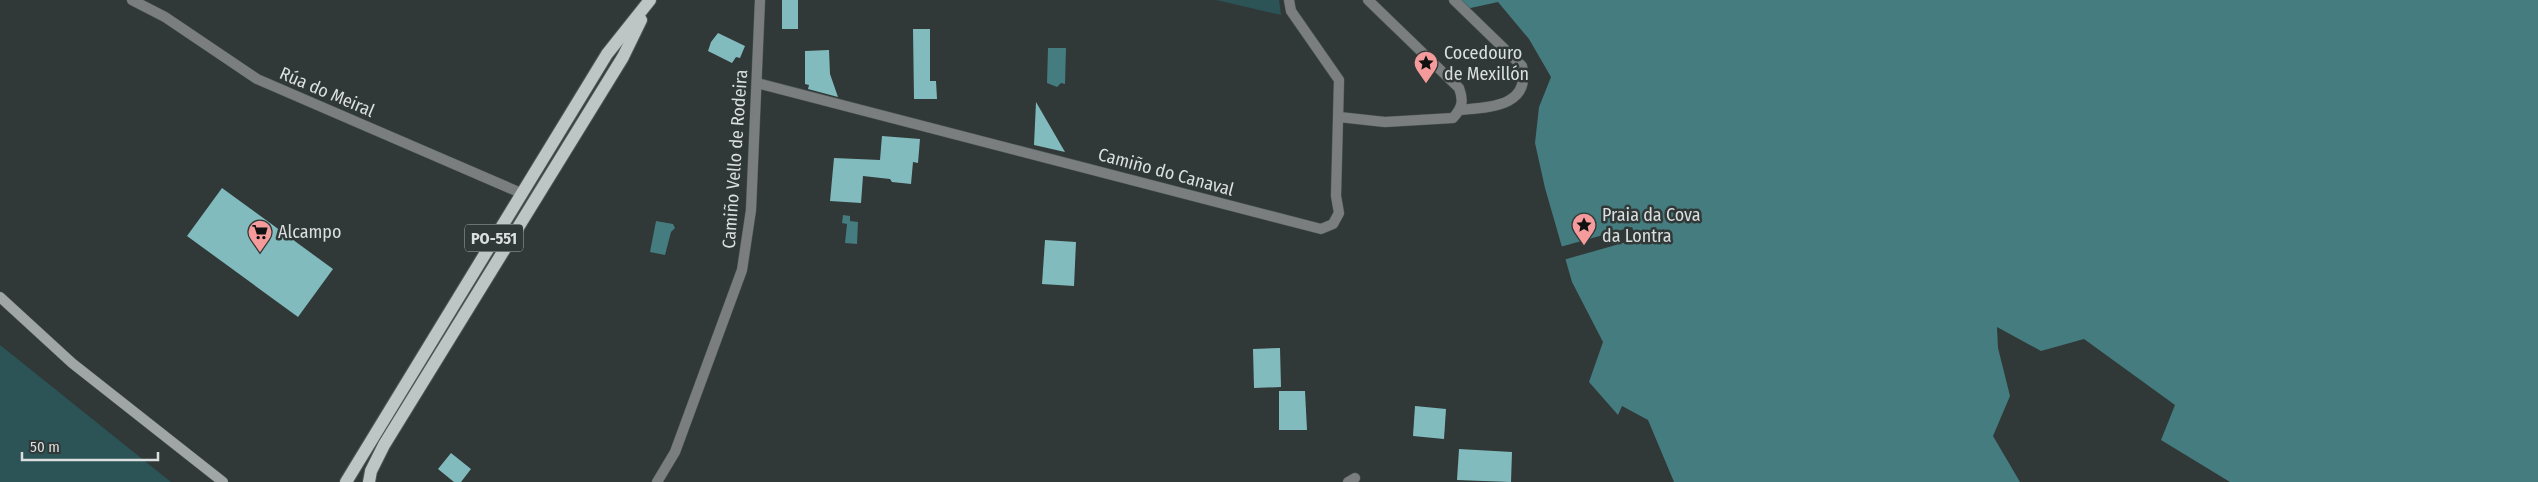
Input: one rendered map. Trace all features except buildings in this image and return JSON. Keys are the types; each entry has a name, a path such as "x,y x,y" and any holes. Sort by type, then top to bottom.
{"main road":[{"name":"PO-551","path":"346,482 447,315 507,223 521,193 607,54 650,0"},
{"name":"PO-551","path":"369,482 371,471 384,444 623,57 650,0"},
{"path":"534,201 538,179 558,148 560,131"},
{"path":"466,312 471,290 507,223"},
{"path":"0,297 72,363 223,482"},
{"path":"422,383 432,354 446,329 449,318 447,315"}],"street":[{"name":"Rúa do Meiral","path":"132,0 165,17 257,79 521,193"},
{"name":"Camiño Vello de Rodeira","path":"657,482 675,452 742,270 751,210 760,0"},
{"name":"Camiño do Canaval","path":"757,83 1321,229 1333,224 1339,213 1336,196 1339,80 1292,11 1289,0"},
{"path":"1339,117 1385,122 1452,118 1460,110 1463,98 1459,88 1368,0"},
{"path":"1454,0 1522,66 1525,79 1518,94 1507,102 1493,107 1460,110"}],"shaded area":[{"path":"1216,0 1279,0 1281,15"},
{"path":"1460,0 2538,0 2538,482 2230,482 2161,440 2175,405 2084,339 2041,351 1997,327 1998,348 2010,396 1993,436 2020,482 1674,482 1648,420 1622,406 1618,415 1589,382 1603,342 1572,282 1545,188 1535,143 1539,107 1551,77 1529,39 1498,2 1466,9"},
{"path":"1048,48 1066,48 1065,84 1061,83 1057,87 1047,83"},
{"path":"843,215 850,216 850,221 858,222 857,244 845,243 847,224 842,223"},
{"path":"656,221 673,224 675,228 671,232 665,255 650,252"},
{"path":"0,345 171,482 0,482"}],"pier":[{"path":"1632,227 1637,239 1563,260 1560,247"}],"place":[{"name":"Cocedouro de Mexillón","path":"1426,84"},
{"name":"Praia da Cova da Lontra","path":"1584,246"},
{"name":"Alcampo","path":"260,253"}]}
